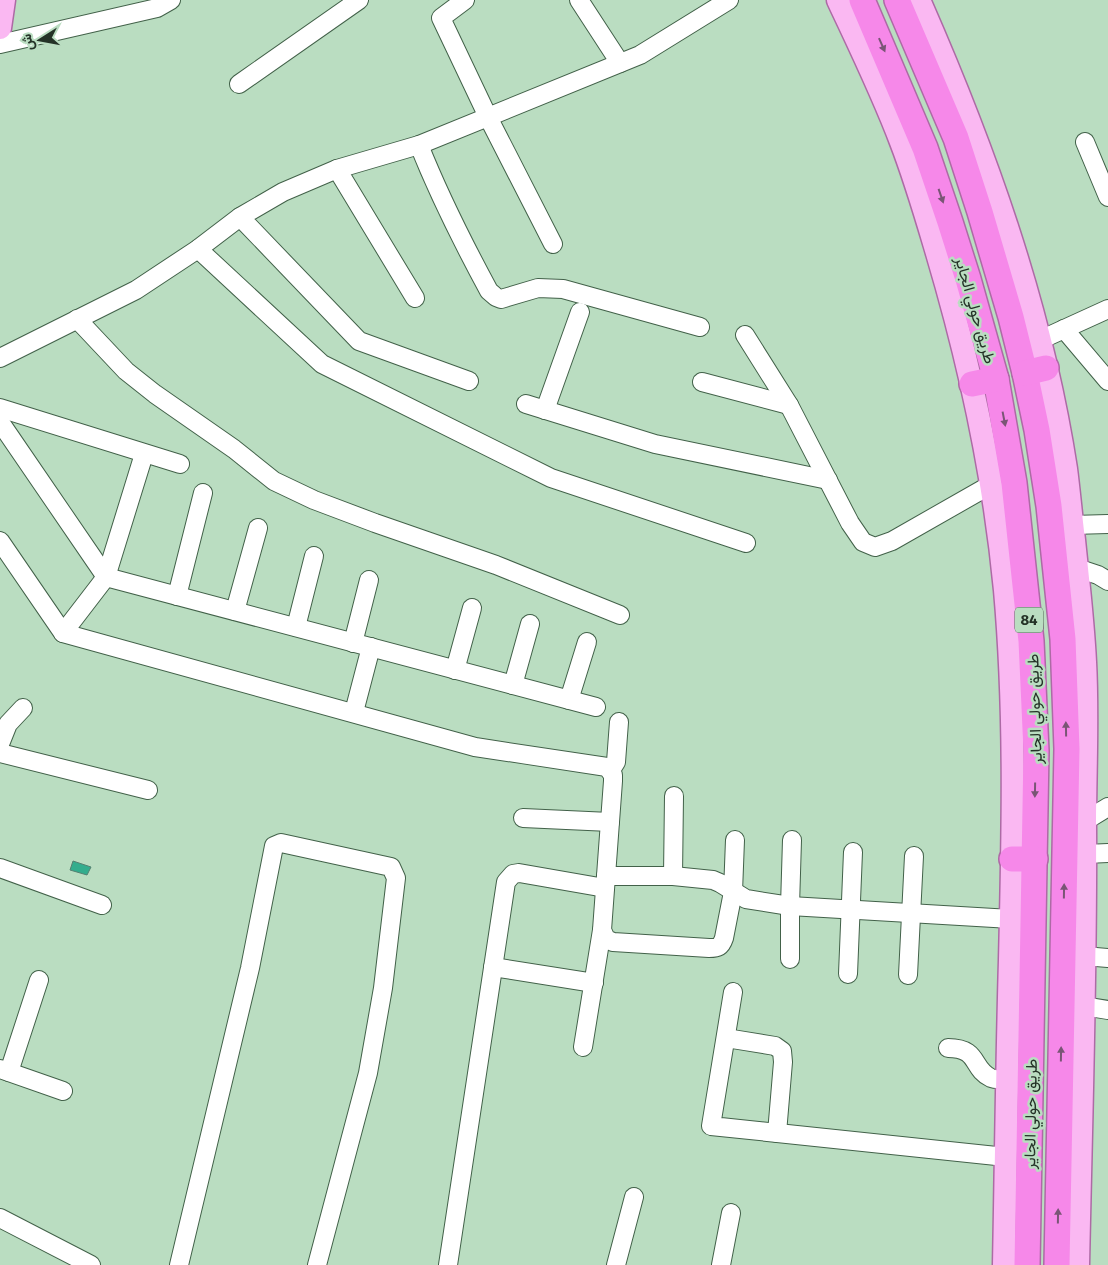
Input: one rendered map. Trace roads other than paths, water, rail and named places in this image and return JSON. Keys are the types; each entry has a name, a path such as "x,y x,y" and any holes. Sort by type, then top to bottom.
{"highway":[{"name":"طريق حولي الجاير","path":"862,0 925,148 965,269 984,382 1007,434 1018,509 1032,642 1035,715 1023,859 1027,1265"},
{"name":"طريق حولي الجاير","path":"897,0 956,138 998,273 1036,371 1037,430 1049,506 1066,569 1063,639 1073,1004 1057,1265"},
{"path":"1018,509 1025,514 1034,516 1042,513 1049,506"},
{"path":"1024,572 1031,566 1040,563 1066,569"}],"main road":[{"path":"0,28 4,0"},
{"path":"838,0 864,54 901,142 926,215 948,289 984,382 992,484 1005,588 1023,859 1011,919 1004,1265"},
{"path":"919,0 941,49 973,131 1017,256 1040,340 1036,371 1066,469 1072,525 1066,569 1085,662 1087,743 1084,956 1073,1004 1078,1265"}],"street":[{"path":"0,44 157,8 171,0"},
{"path":"240,84 360,0"},
{"path":"465,0 440,18 553,244"},
{"path":"579,0 620,63"},
{"path":"0,358 136,290 198,249 240,217 283,192 337,169 419,145 640,55 730,0"},
{"path":"1085,142 1108,197"},
{"path":"419,145 432,178 458,232 489,291 496,297 502,299 509,298 538,288 563,289 700,327"},
{"path":"337,169 415,298"},
{"path":"240,217 359,341 469,381"},
{"path":"198,249 322,364 551,478 746,543"},
{"path":"1040,340 1108,309"},
{"path":"545,410 580,312"},
{"path":"77,319 126,371 154,394 234,449 274,481 314,500 496,565 620,615"},
{"path":"1064,329 1108,382"},
{"path":"745,335 789,405 850,523 863,542 875,547 892,541 992,484"},
{"path":"702,382 789,405"},
{"path":"526,404 655,444 828,480"},
{"path":"0,408 180,464"},
{"path":"0,422 106,577 596,707"},
{"path":"63,633 106,577 144,454"},
{"path":"177,596 203,493"},
{"path":"1072,525 1108,524"},
{"path":"236,611 258,528"},
{"path":"0,541 63,633 475,747 602,765 611,770"},
{"path":"296,628 314,556"},
{"path":"1066,569 1098,575 1108,581"},
{"path":"353,643 369,580"},
{"path":"455,670 472,608"},
{"path":"513,685 530,624"},
{"path":"570,700 587,642"},
{"path":"354,712 371,648"},
{"path":"0,744 8,724 23,708"},
{"path":"583,1047 602,930 613,781 611,770 616,762 619,722"},
{"path":"0,753 148,790"},
{"path":"673,876 674,796"},
{"path":"1085,821 1108,807"},
{"path":"523,818 610,822"},
{"path":"602,930 606,939 613,942 719,948 724,938 733,892 735,840"},
{"path":"790,958 792,840"},
{"path":"179,1265 250,968 274,846 281,843 391,868 396,878 383,988 368,1073 317,1265"},
{"path":"848,974 853,852"},
{"path":"1086,854 1108,853"},
{"path":"908,975 914,856"},
{"path":"0,868 102,905"},
{"path":"448,1265 506,882 513,874 519,873 606,882 673,876 713,880 746,899 755,902 790,906 1011,919"},
{"path":"1084,956 1108,958"},
{"path":"493,967 594,983"},
{"path":"39,980 5,1071 63,1091"},
{"path":"733,992 711,1126 1006,1157"},
{"path":"1073,1004 1108,1010"},
{"path":"726,1038 775,1046 782,1051 783,1062 777,1133"},
{"path":"948,1048 964,1050 969,1053 989,1076 994,1079 1007,1078"},
{"path":"616,1265 634,1197"},
{"path":"721,1265 731,1213"},
{"path":"0,1218 91,1265"}]}
